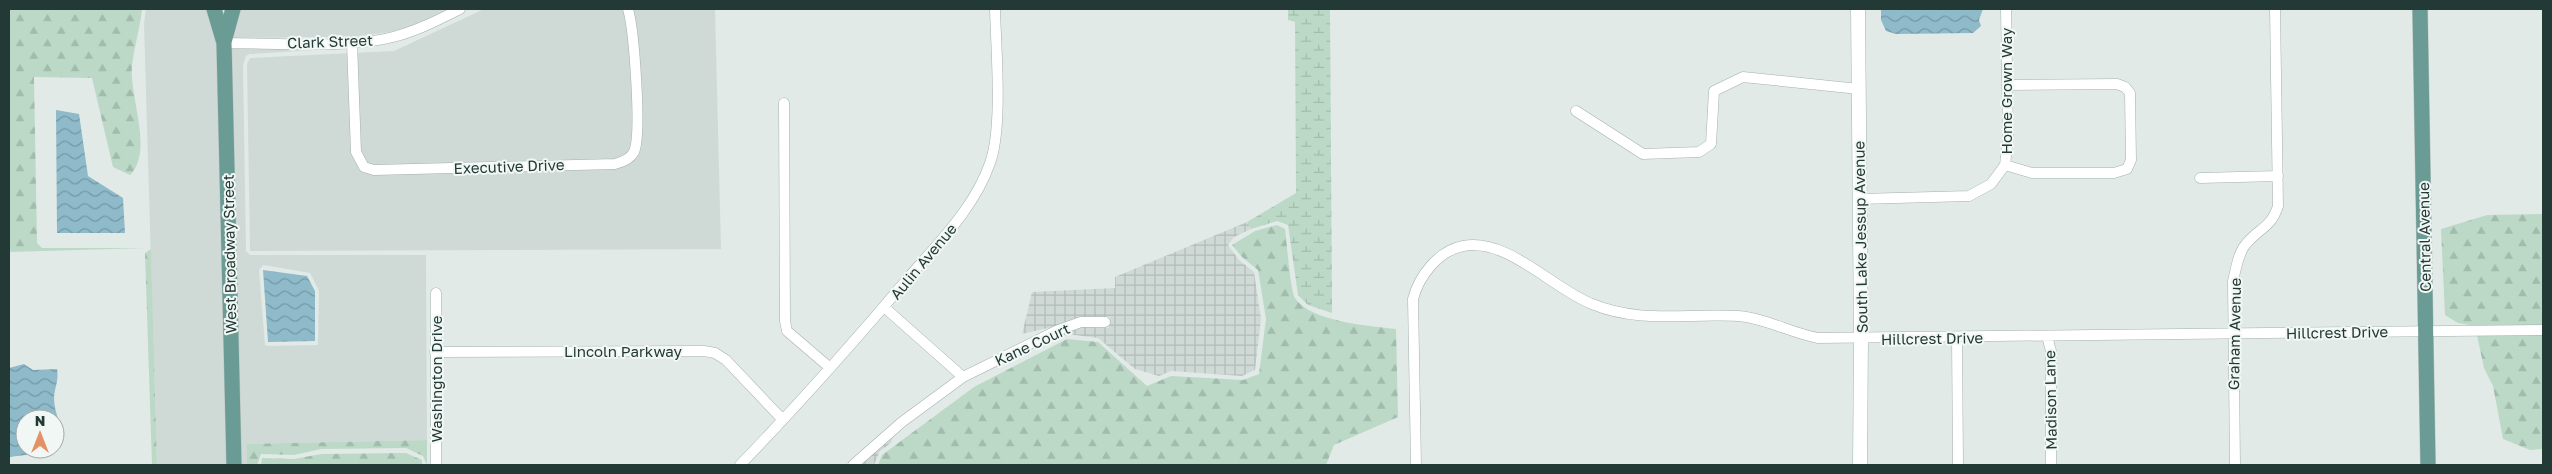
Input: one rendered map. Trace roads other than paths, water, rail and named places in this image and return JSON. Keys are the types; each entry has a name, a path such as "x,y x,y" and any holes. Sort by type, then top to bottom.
{"main road":[{"name":"West Broadway Street","path":"214,9 224,43 234,465"},
{"name":"West Broadway Street","path":"224,43 233,9"},
{"name":"Central Avenue","path":"2420,9 2428,465"}],"street":[{"name":"Clark Street","path":"224,43 352,43 392,38 418,30 460,9"},
{"name":"Executive Drive","path":"352,43 356,152 364,167 374,170 615,164 623,162 631,156 637,138 634,39 628,9"},
{"name":"Aulin Avenue","path":"740,465 884,307 957,220 983,182 991,162 996,117 995,9"},
{"name":"South Lake Jessup Avenue","path":"1858,9 1861,339 1860,465"},
{"name":"Home Grown Way","path":"1860,199 1969,196 1991,184 2005,165 2008,138 2006,9"},
{"name":"Graham Avenue","path":"2235,465 2232,333 2233,281 2236,264 2245,245 2274,220 2278,206 2275,9"},
{"path":"1576,111 1643,154 1699,152 1711,144 1714,91 1744,77 1859,89"},
{"path":"2005,165 2032,173 2114,173 2127,169 2131,160 2130,93 2125,87 2117,84 2007,85"},
{"path":"784,103 785,321 787,332 829,367"},
{"path":"2200,178 2278,176"},
{"name":"Hillcrest Drive","path":"1416,465 1413,406 1413,314 1417,286 1427,270 1442,256 1462,246 1483,246 1505,253 1588,303 1611,312 1632,316 1739,316 1758,320 1800,335 1861,339 2543,330"},
{"name":"Washington Drive","path":"436,293 436,465"},
{"path":"884,307 963,377"},
{"name":"Kane Court","path":"853,465 902,422 963,377 1073,325 1082,322 1105,322"},
{"name":"Madison Lane","path":"2047,336 2050,351 2052,465"},
{"path":"1957,337 1958,465"},
{"name":"Lincoln Parkway","path":"435,352 704,351 715,353 726,360 782,419"}],"water":[{"path":"1881,9 1983,9 1979,20 1981,26 1973,33 1896,34 1886,31 1881,20"},
{"path":"56,110 79,114 88,176 123,198 125,233 57,233"},
{"path":"263,270 307,276 315,291 315,341 268,342"},
{"path":"24,364 33,370 57,369 58,376 54,393 55,409 15,409 15,456 9,457 9,368"}]}
